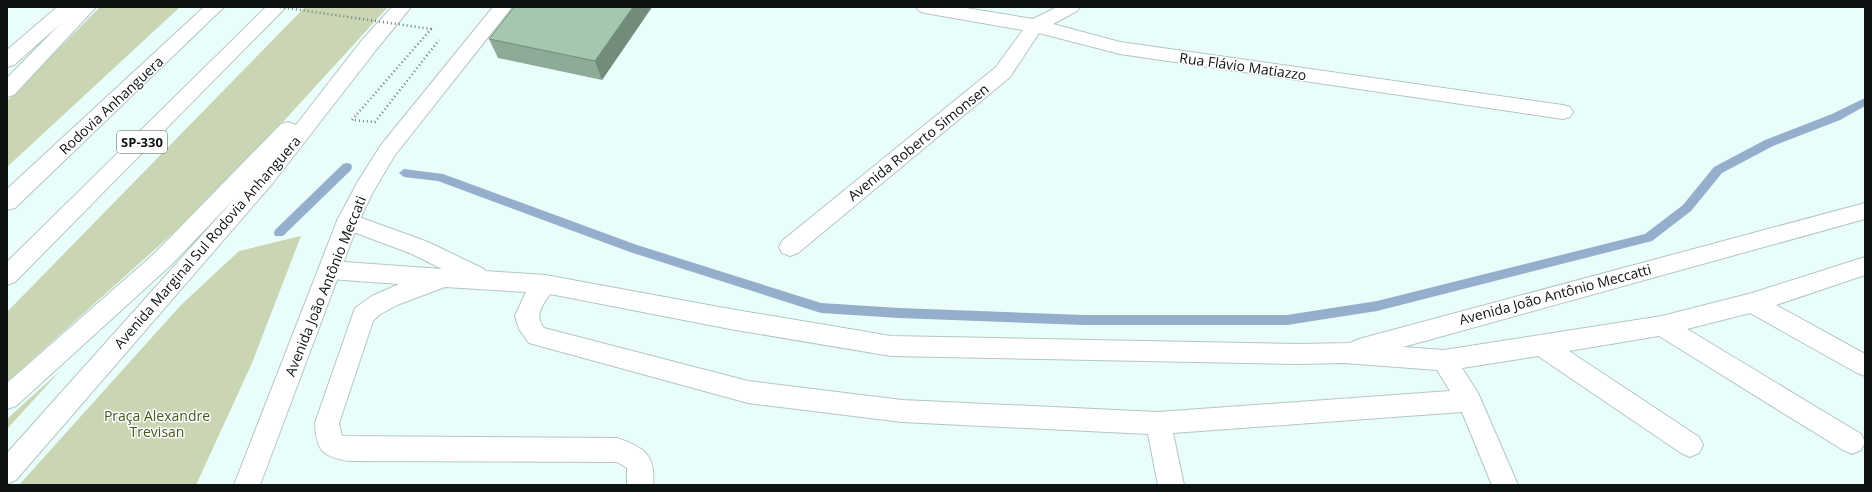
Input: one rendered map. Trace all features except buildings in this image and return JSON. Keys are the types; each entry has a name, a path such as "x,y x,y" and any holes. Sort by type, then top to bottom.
{"main road":[{"path":"7,60 68,7"},
{"path":"7,90 87,7"},
{"name":"Rodovia Anhanguera","path":"7,202 215,7"},
{"name":"SP-330","path":"7,276 277,7"},
{"name":"Avenida Marginal Sul Rodovia Anhanguera","path":"7,472 265,178 369,45 402,7"},
{"name":"Avenida João Antônio Meccati","path":"247,485 348,221 364,189 388,150 503,7"},
{"name":"Rua Flávio Matiazzo","path":"925,7 1035,26 1120,48 1563,112"},
{"path":"1027,7 1035,26 1071,7"},
{"name":"Avenida Roberto Simonsen","path":"790,247 1003,72 1035,26"},
{"path":"7,398 163,259 369,45"},
{"name":"Avenida João Antônio Meccatti","path":"1344,353 1559,293 1864,214"},
{"path":"348,221 420,248 486,280"},
{"path":"330,270 545,284 730,319 891,346 1289,354 1344,353 1444,360 1662,326 1752,303 1865,266"},
{"path":"446,277 385,299 373,306 363,315 327,424 328,439 335,447 349,450 617,450 630,454 639,461 642,471 640,485"},
{"path":"545,284 528,308 526,318 529,329 537,336 748,392 902,411 1158,423 1469,400"},
{"path":"1752,303 1865,366"},
{"path":"1662,326 1852,442"},
{"path":"1541,345 1690,445"},
{"path":"1444,360 1469,400 1505,485"},
{"path":"1158,423 1171,485"}],"path":[{"path":"280,7 431,29 352,120 375,122 439,40"}],"green space":[{"path":"100,7 180,7 7,167 7,101"},
{"path":"305,7 388,7 271,135 201,208 7,382 7,312"},
{"name":"Praça Alexandre Trevisan","path":"301,236 252,363 196,485 19,485 181,305 239,251"},
{"path":"60,371 7,429 7,419"}],"waterway":[{"path":"404,173 439,177 634,249 821,308 899,313 1084,320 1287,320 1377,306 1648,238 1687,208 1718,170 1769,143 1836,117 1865,102"},
{"path":"279,233 347,167"}]}
